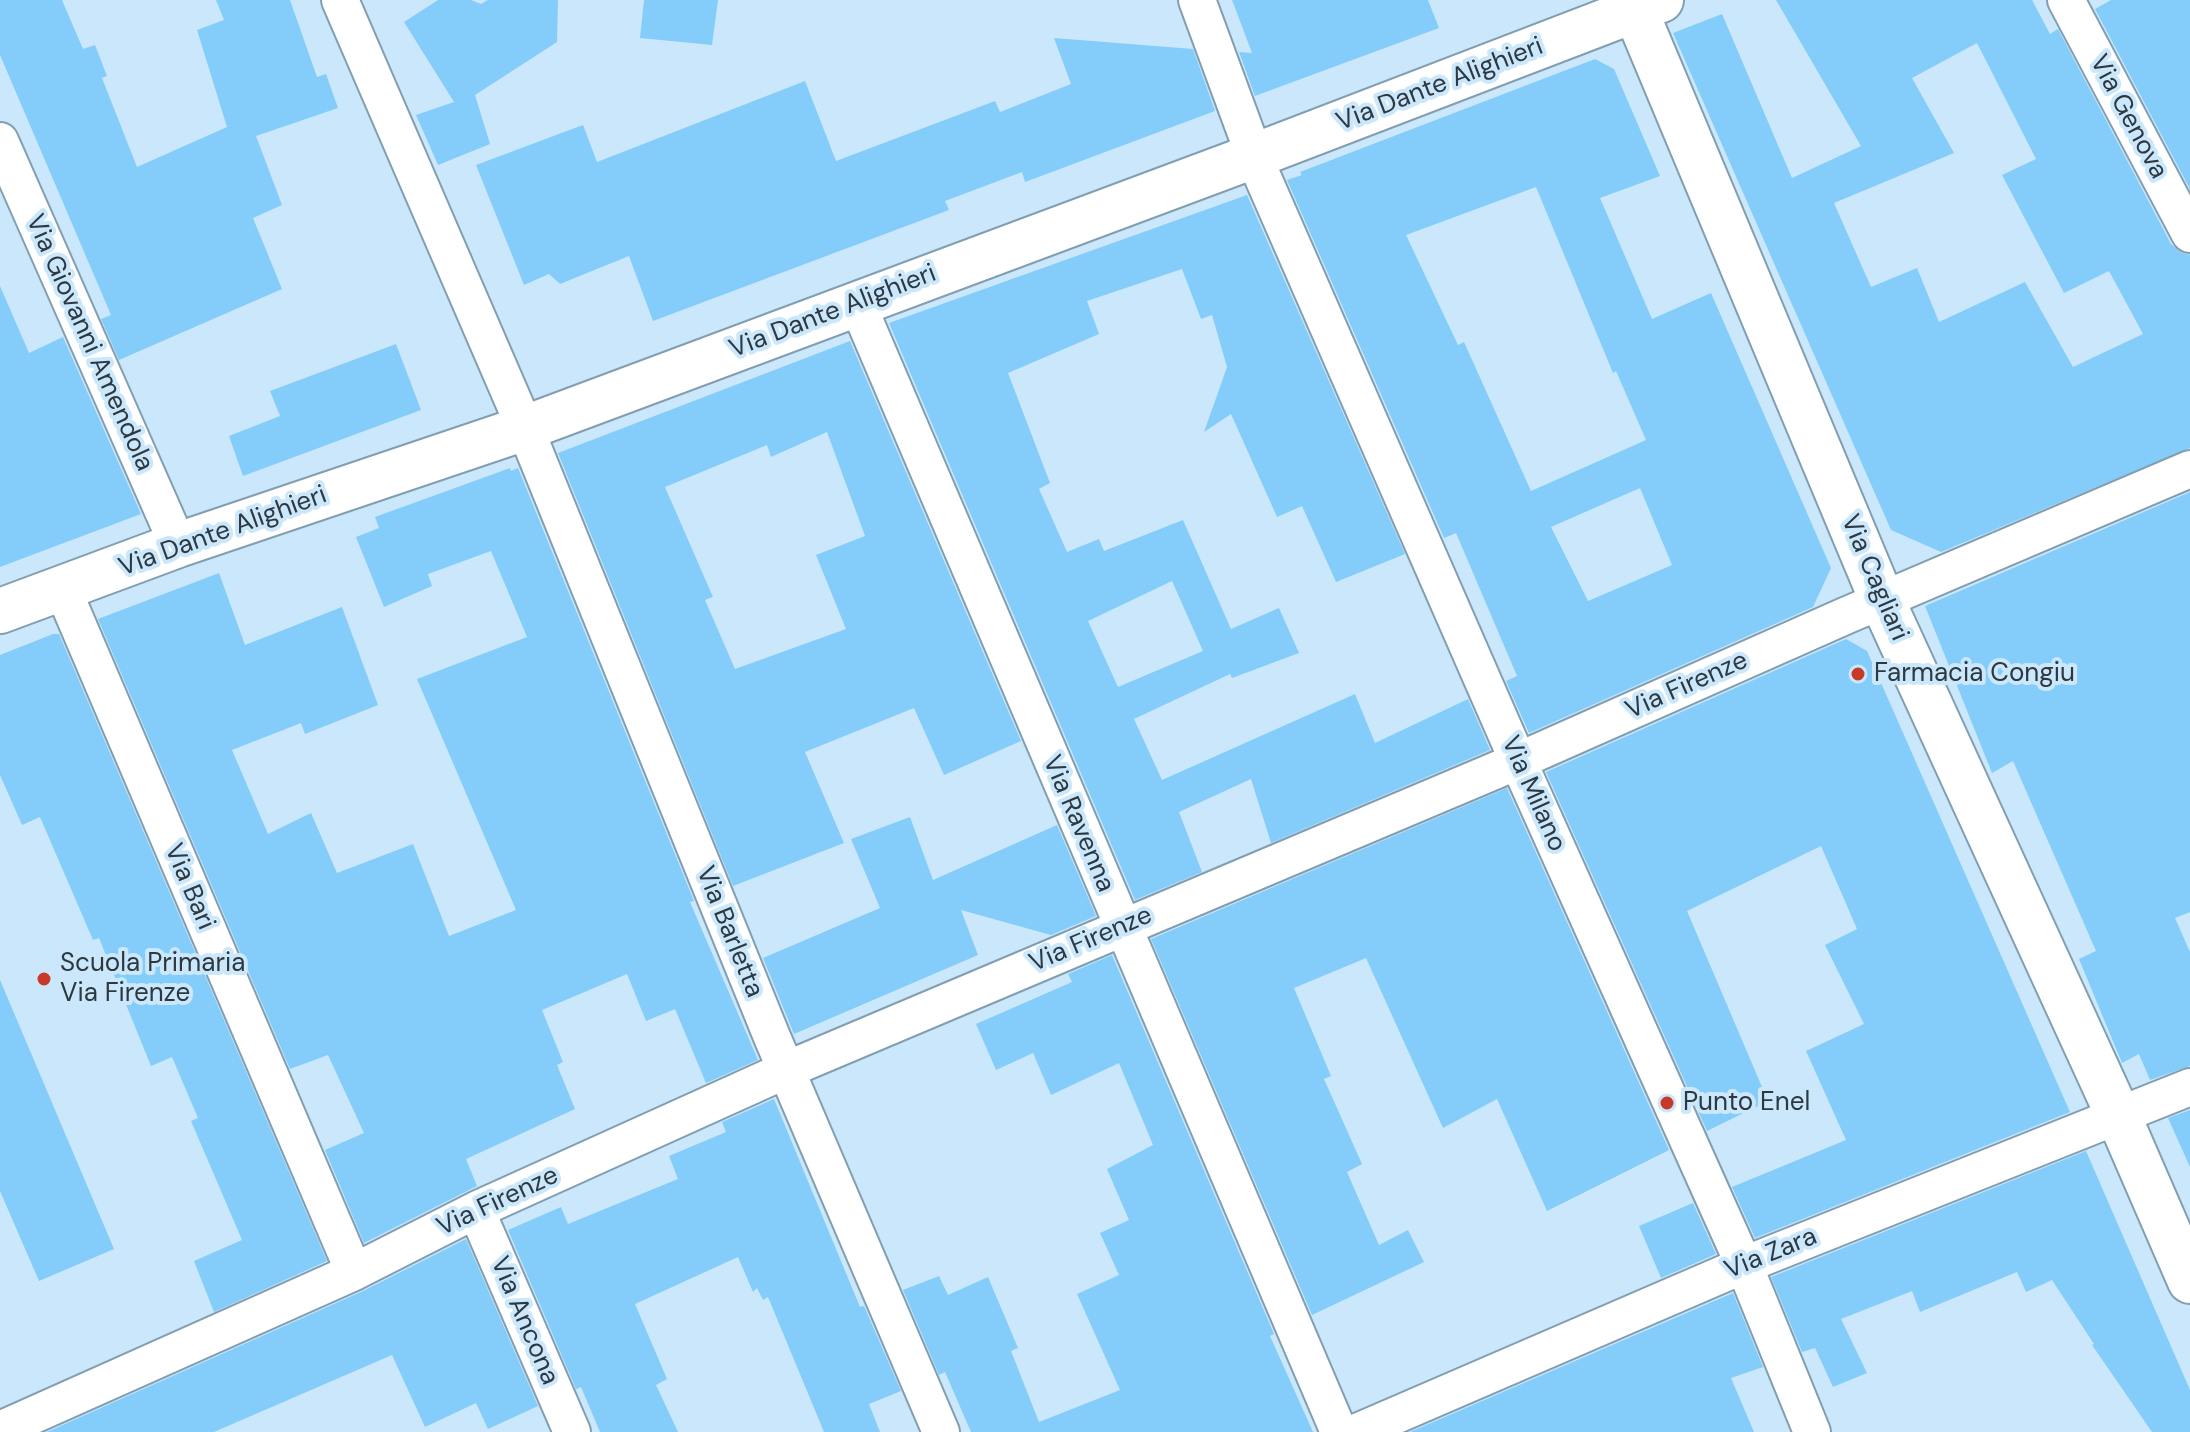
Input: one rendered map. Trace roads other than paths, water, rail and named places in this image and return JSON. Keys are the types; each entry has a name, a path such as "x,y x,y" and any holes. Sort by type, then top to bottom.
{"street":[{"name":"Via Barletta","path":"340,0 525,428 786,1070 941,1432"},
{"name":"Via Milano","path":"1197,0 1254,156 1518,761 1744,1265 1812,1432"},
{"name":"Via Genova","path":"2066,0 2190,234"},
{"name":"Via Dante Alighieri","path":"0,611 178,545 525,428 1254,156 1642,3"},
{"name":"Via Cagliari","path":"1642,3 1882,600 2118,1115 2190,1281"},
{"name":"Via Giovanni Amendola","path":"0,141 178,545"},
{"name":"Via Ravenna","path":"857,303 1339,1432"},
{"name":"Via Firenze","path":"0,1430 354,1272 476,1210 786,1070 1518,761 1882,600 2190,469"},
{"name":"Via Bari","path":"63,590 354,1272"},
{"name":"Via Zara","path":"1357,1432 1744,1265 2190,1087"},
{"name":"Via Ancona","path":"476,1210 572,1432"}],"place":[{"name":"Farmacia Congiu","path":"1858,674"},
{"name":"Scuola Primaria Via Firenze","path":"44,979"},
{"name":"Punto Enel","path":"1667,1103"}]}
